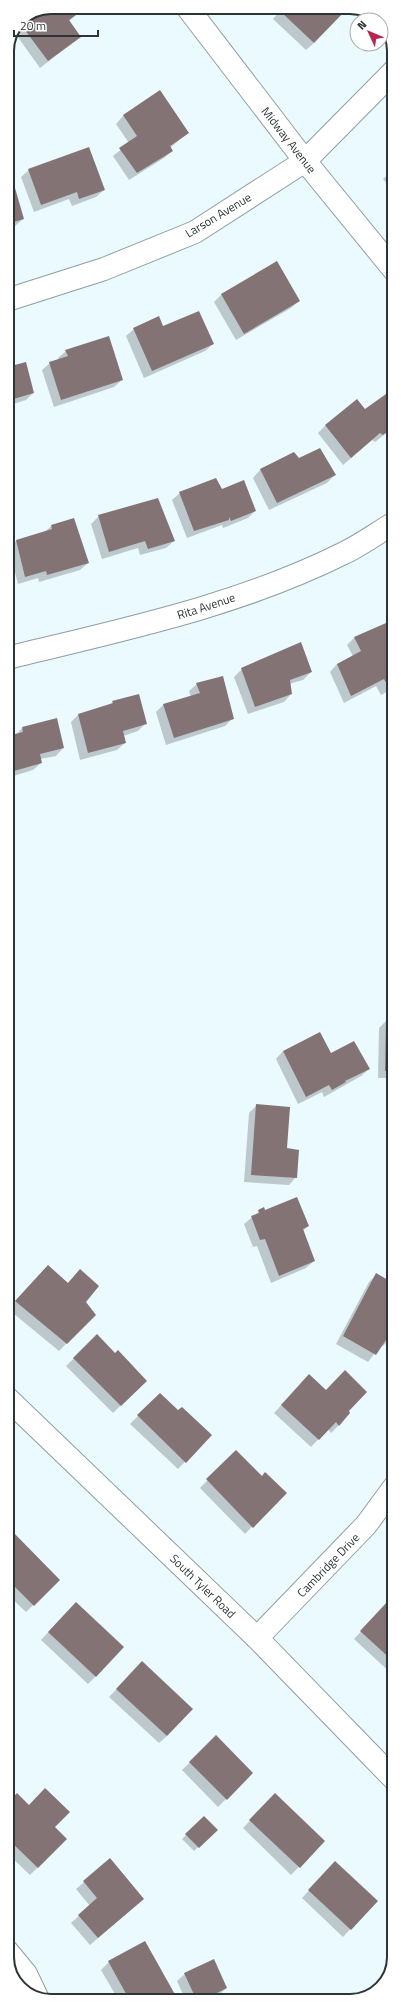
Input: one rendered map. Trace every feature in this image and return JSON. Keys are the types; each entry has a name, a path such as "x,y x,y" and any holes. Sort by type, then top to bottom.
{"street":[{"name":"Midway Avenue","path":"192,14 305,161 387,261"},
{"name":"Larson Avenue","path":"14,298 104,269 194,232 305,161 387,78"},
{"name":"Rita Avenue","path":"14,656 195,611 272,584 345,553 387,528"},
{"name":"South Tyler Road","path":"14,1405 257,1638 387,1772"},
{"name":"Cambridge Drive","path":"257,1638 366,1526 387,1497"},
{"path":"14,1959 26,1974 34,1989"}],"building":[{"path":"77,14 69,20 81,37 48,61 23,27 31,20 44,15"},
{"path":"283,14 342,14 314,43"},
{"path":"160,90 189,133 170,146 173,151 137,173 119,148 137,136 123,115"},
{"path":"89,147 105,190 79,199 77,192 41,205 28,169"},
{"path":"14,188 24,219 14,222"},
{"path":"277,261 300,301 244,334 221,294"},
{"path":"199,311 214,344 152,371 133,328 159,316 163,326"},
{"path":"109,336 123,380 61,400 49,362 68,356 65,350"},
{"path":"26,362 34,393 14,399 14,365"},
{"path":"386,394 387,432 383,435 380,433 351,458 325,425 357,399 365,409"},
{"path":"320,448 336,475 277,503 260,469 294,452 299,458"},
{"path":"216,478 222,489 244,480 256,511 231,521 229,517 229,520 194,531 179,492"},
{"path":"158,498 175,541 148,549 145,541 109,552 98,515"},
{"path":"74,518 89,563 47,575 46,571 25,577 16,540 52,529 51,525"},
{"path":"386,623 387,684 384,679 351,696 337,664 361,651 354,637"},
{"path":"301,642 312,672 290,680 292,694 255,707 241,668"},
{"path":"223,676 234,719 174,738 163,704 200,693 196,683"},
{"path":"139,694 147,724 123,731 126,743 88,753 78,714 113,703 112,701"},
{"path":"57,718 64,748 40,754 42,763 14,771 14,734 23,732 22,727"},
{"path":"386,1020 387,1020 387,1071 385,1071"},
{"path":"320,1032 331,1053 354,1041 370,1069 345,1081 346,1082 332,1090 329,1085 306,1097 283,1051"},
{"path":"256,1104 290,1107 287,1148 299,1150 297,1178 251,1175"},
{"path":"297,1197 309,1226 303,1229 315,1261 279,1276 265,1239 260,1240 251,1216 259,1213 258,1210 264,1207 265,1210"},
{"path":"48,1265 68,1283 80,1269 99,1286 86,1302 96,1315 67,1344 15,1301"},
{"path":"376,1273 387,1279 387,1338 376,1355 343,1336"},
{"path":"97,1334 115,1353 118,1350 147,1381 121,1406 73,1358"},
{"path":"345,1370 367,1392 349,1411 350,1413 339,1426 336,1422 319,1440 281,1405 309,1374 326,1390"},
{"path":"160,1393 178,1410 182,1407 212,1435 186,1463 137,1415"},
{"path":"236,1450 262,1476 265,1472 287,1493 253,1528 206,1479"},
{"path":"14,1533 60,1580 34,1606 14,1586"},
{"path":"76,1602 124,1647 96,1677 48,1632"},
{"path":"387,1602 387,1656 360,1631"},
{"path":"142,1661 193,1709 167,1736 116,1689"},
{"path":"216,1735 253,1773 227,1800 189,1762"},
{"path":"45,1788 70,1812 55,1827 67,1839 38,1868 14,1845 14,1796 17,1793 29,1805"},
{"path":"275,1793 325,1841 300,1868 249,1820"},
{"path":"204,1816 218,1830 199,1848 185,1834"},
{"path":"110,1858 144,1899 98,1938 78,1915 97,1898 83,1881"},
{"path":"335,1861 378,1901 351,1930 308,1890"},
{"path":"145,1941 175,1994 126,1994 108,1961"},
{"path":"214,1959 227,1988 215,1994 194,1994 184,1973"}]}
